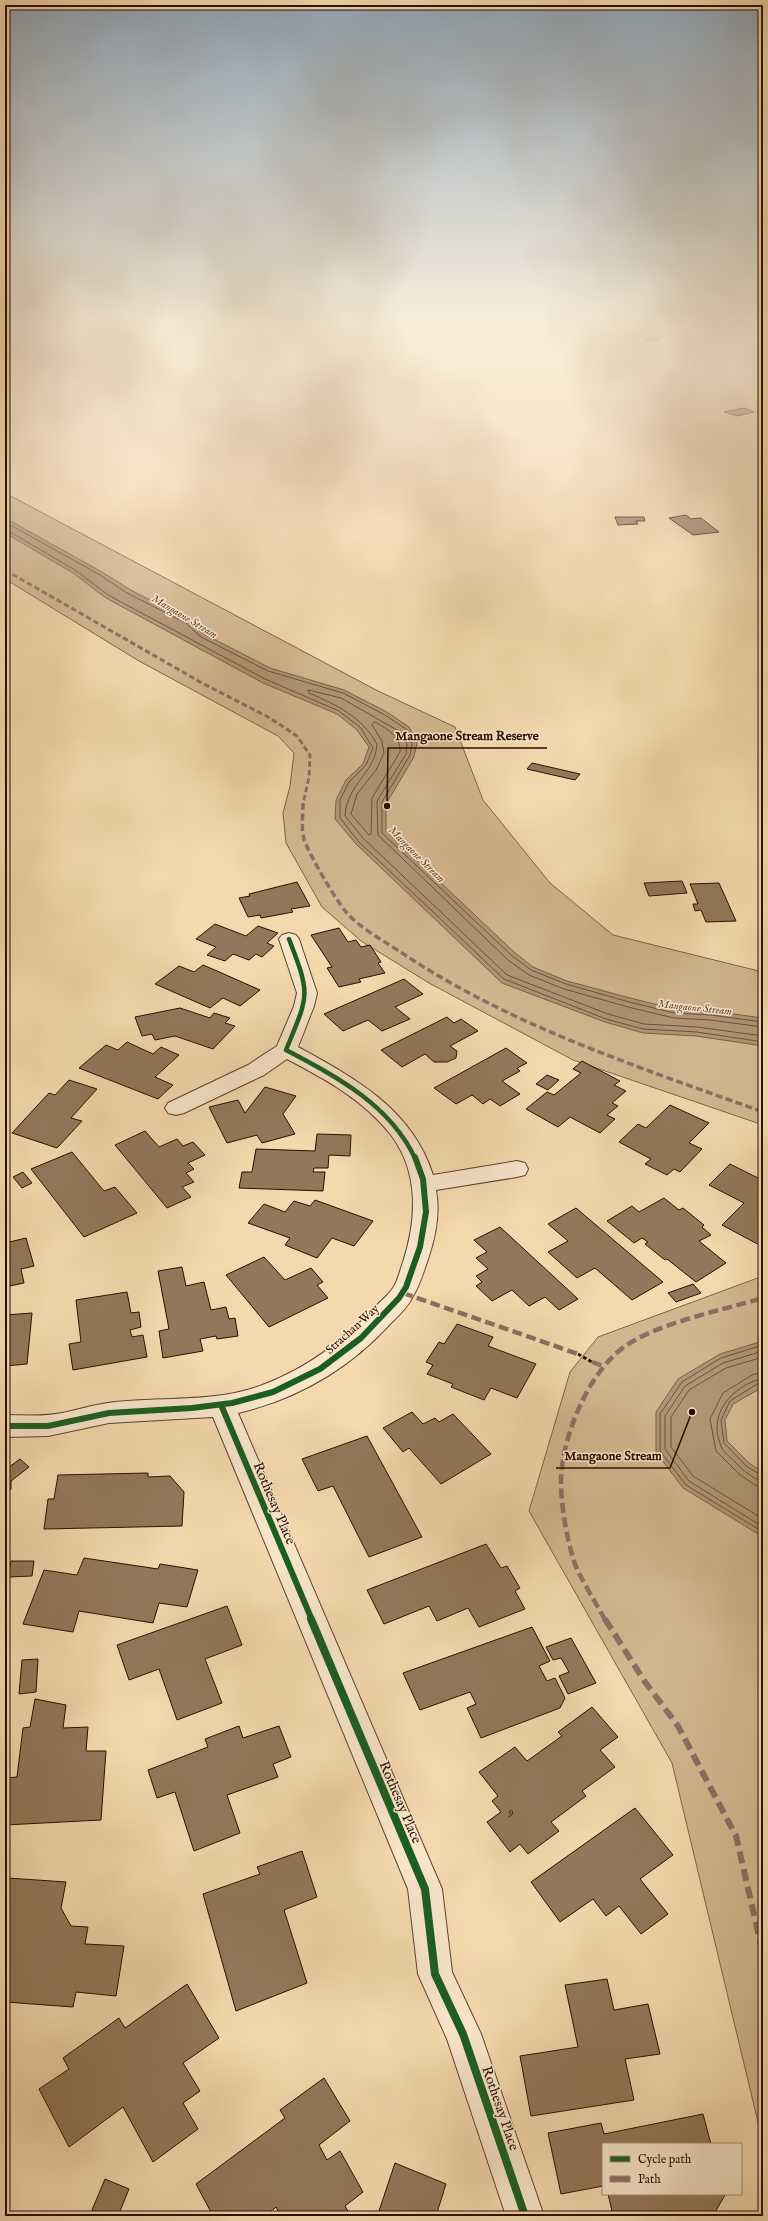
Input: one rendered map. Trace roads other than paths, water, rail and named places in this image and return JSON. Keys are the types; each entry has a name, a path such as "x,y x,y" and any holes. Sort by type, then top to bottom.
{"street":[{"path":"176,1108 256,1070 286,1050 304,1006 306,993 304,981 289,939"},
{"name":"Strachan Way","path":"5,1426 54,1425 108,1414 181,1411 222,1407 273,1392 302,1379 328,1364 373,1326 402,1293 422,1245 427,1215 424,1184 413,1155 400,1131 385,1113 366,1096 341,1079 286,1050"},
{"path":"424,1184 517,1169"},
{"name":"Rothesay Place","path":"222,1407 425,1889 435,1974 464,2034 525,2216"}],"water":[{"path":"5,518 102,572 129,589 188,620 202,633 270,668 344,690 387,712 409,727 417,743 414,757 386,804 386,831 514,952 533,967 567,981 674,1009 711,1011 763,1018 763,1046 696,1036 643,1033 605,1022 502,983 356,844 335,819 336,800 346,780 363,764 369,747 357,730 337,714 263,683 106,598 73,573 5,533"},
{"path":"763,1341 763,1387 733,1404 725,1420 727,1441 748,1462 763,1473 763,1537 683,1488 656,1452 656,1412 678,1379 720,1354"}],"place":[{"name":"Mangaone Stream Reserve","path":"387,806"},
{"name":"Mangaone Stream","path":"692,1412"}]}
